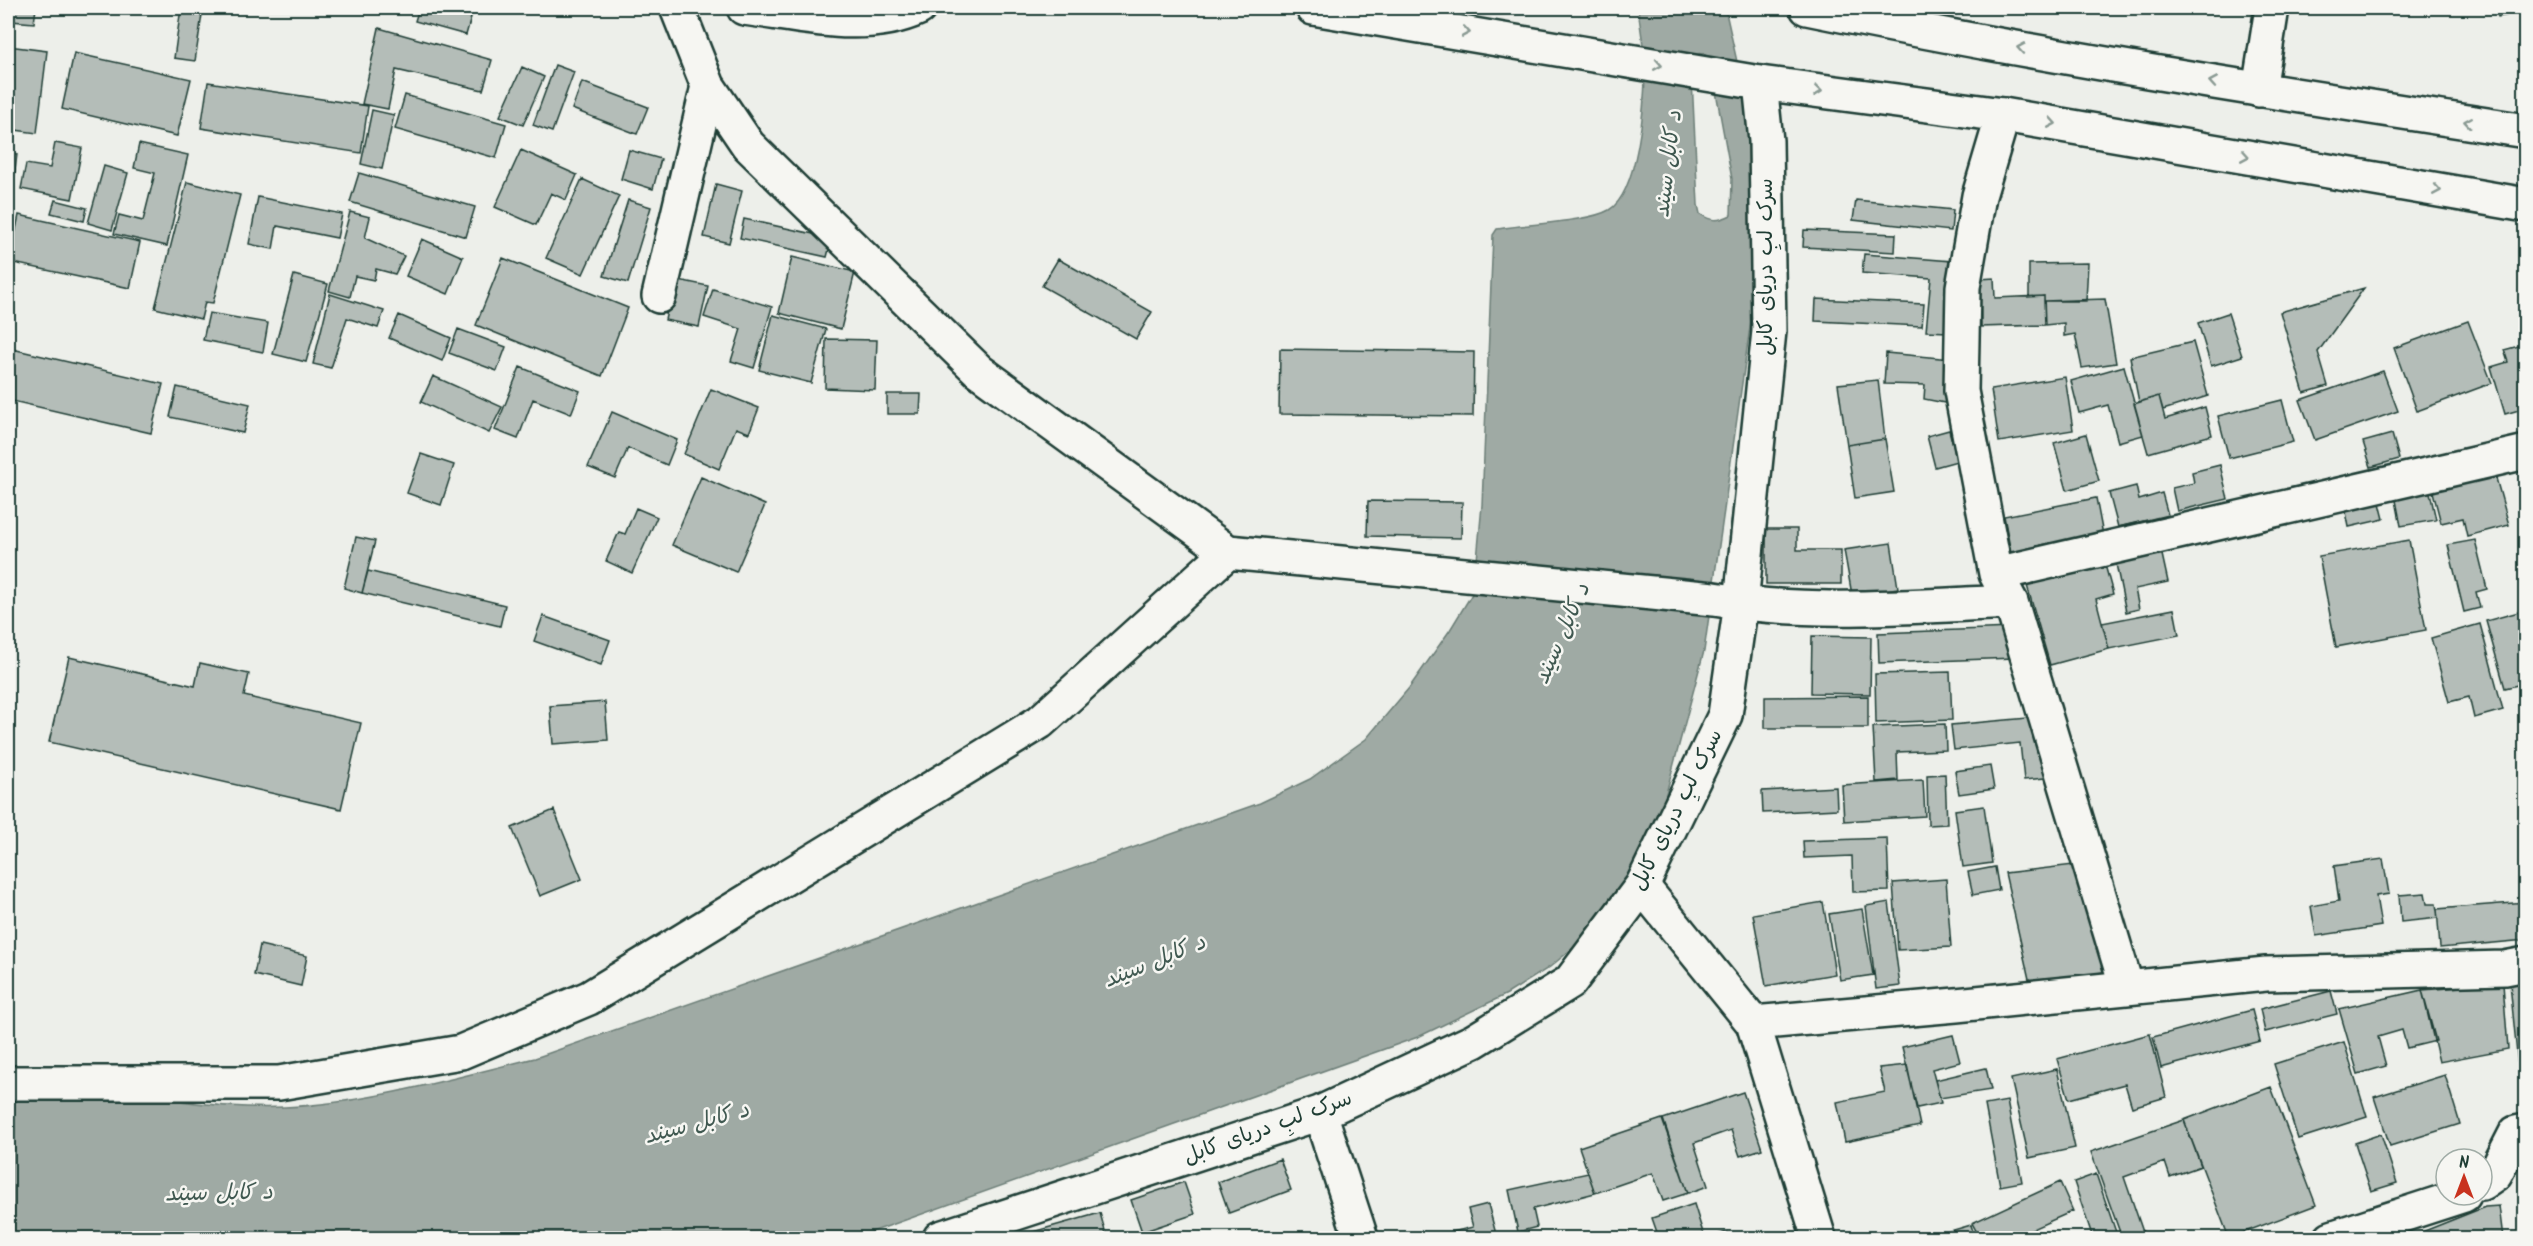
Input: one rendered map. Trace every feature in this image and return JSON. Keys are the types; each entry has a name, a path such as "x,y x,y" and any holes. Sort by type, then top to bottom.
{"street":[{"path":"677,8 708,86 748,145 979,371 1228,552 1727,601 1848,608 2012,602"},
{"path":"744,8 843,21 893,17 920,8"},
{"path":"1313,8 1408,22 1755,82 2003,114 2526,205"},
{"path":"1807,8 1907,28 2259,90 2526,131"},
{"path":"2259,90 2272,8"},
{"name":"سرک لبِ دریای کابل","path":"940,1239 1320,1113 1474,1041 1570,982 1642,886 1725,715 1727,601 1769,331 1766,141 1755,82"},
{"path":"659,296 708,86"},
{"path":"2003,114 1979,196 1963,287 1961,391 1996,574 2012,602 2127,988"},
{"path":"1996,574 2526,452"},
{"path":"8,1083 279,1083 461,1052 589,998 1040,722 1228,552"},
{"path":"1642,886 1753,1023 1819,1239"},
{"path":"1753,1023 2266,974 2505,968 2526,964"},
{"path":"1320,1113 1361,1239"},
{"path":"2494,1175 2516,1132 2526,1131"},
{"path":"2331,1239 2434,1205"}],"water":[{"name":"د کابل سيند","path":"1638,8 1725,8 1744,93 1755,158 1753,306 1704,651 1659,820 1634,881 1590,934 1550,967 1507,994 1418,1037 855,1238 8,1238 8,1090 112,1094 242,1107 285,1107 316,1105 379,1095 535,1058 1260,803 1310,779 1366,739 1409,688 1472,594 1482,505 1493,235 1497,229 1572,220 1600,214 1609,210 1619,200 1627,186 1633,167 1641,125 1645,71","holes":["1703,53 1710,59 1732,179 1731,215 1716,220 1700,214 1698,205 1691,58"]}],"building":[{"path":"12,8 36,8 34,23 11,21"},
{"path":"181,8 203,8 195,61 174,58"},
{"path":"419,8 452,8 472,14 466,35 415,21"},
{"path":"2496,8 2526,8 2526,12 2498,17"},
{"path":"379,28 492,60 483,90 396,70 388,109 362,104"},
{"path":"8,46 47,51 37,133 8,129"},
{"path":"74,53 191,79 177,136 62,109"},
{"path":"555,65 574,72 552,132 533,125"},
{"path":"522,67 544,77 523,125 500,116"},
{"path":"208,82 368,106 361,153 201,128"},
{"path":"582,82 648,107 637,134 572,109"},
{"path":"405,95 506,124 496,158 395,129"},
{"path":"372,110 394,115 382,169 361,164"},
{"path":"55,143 82,148 72,199 21,189 26,164 50,168"},
{"path":"139,144 188,155 167,246 114,234 119,215 143,221 155,173 134,168"},
{"path":"521,150 577,175 566,200 551,193 536,225 495,207"},
{"path":"629,150 661,159 653,189 621,179"},
{"path":"8,153 17,154 12,196 8,195"},
{"path":"104,166 128,173 112,230 88,223"},
{"path":"359,173 475,207 466,237 350,202"},
{"path":"582,179 619,196 583,274 546,258"},
{"path":"187,182 240,195 213,303 205,302 201,319 155,308"},
{"path":"716,184 742,191 729,243 704,237"},
{"path":"258,197 342,214 337,238 277,226 273,249 249,244"},
{"path":"55,200 87,208 84,221 51,213"},
{"path":"628,200 651,207 628,283 604,276"},
{"path":"1856,200 1953,210 1951,231 1853,220"},
{"path":"350,212 370,217 365,238 404,256 395,274 376,269 374,280 355,276 350,297 329,291"},
{"path":"19,215 140,242 130,288 9,262"},
{"path":"744,219 832,238 827,257 740,238"},
{"path":"1804,230 1896,234 1895,252 1803,247"},
{"path":"422,239 463,257 448,294 406,276"},
{"path":"1864,254 1952,261 1947,332 1926,331 1931,278 1862,273"},
{"path":"792,257 855,272 841,329 779,313"},
{"path":"503,258 628,308 602,376 476,325"},
{"path":"1058,259 1152,312 1136,339 1042,286"},
{"path":"2088,263 2086,301 2044,301 2044,296 2029,297 2029,264"},
{"path":"294,275 328,284 306,362 273,354"},
{"path":"1994,278 1995,298 2044,296 2045,325 1981,327 1980,279"},
{"path":"674,279 708,286 699,327 665,320"},
{"path":"2364,288 2318,352 2328,386 2304,393 2280,312"},
{"path":"713,289 772,307 754,368 731,361 741,329 704,317"},
{"path":"330,294 384,311 378,328 347,318 331,368 313,364"},
{"path":"1816,299 1924,304 1922,326 1815,321"},
{"path":"2105,299 2116,363 2082,368 2075,334 2064,336 2064,323 2045,325 2044,301"},
{"path":"209,313 268,323 263,352 203,340"},
{"path":"2228,313 2242,356 2211,366 2198,323"},
{"path":"399,315 451,338 442,361 389,338"},
{"path":"773,315 826,329 811,383 759,370"},
{"path":"2468,321 2492,383 2417,411 2394,348"},
{"path":"458,329 506,347 497,371 449,353"},
{"path":"826,339 877,340 875,390 825,388"},
{"path":"2193,342 2208,396 2163,410 2159,396 2139,402 2130,357"},
{"path":"2526,344 2526,408 2505,414 2491,367 2508,362 2504,350"},
{"path":"8,348 163,384 151,433 8,400"},
{"path":"1280,349 1474,352 1473,416 1279,414"},
{"path":"1886,353 1951,359 1945,403 1924,399 1925,385 1884,384"},
{"path":"2124,366 2143,435 2118,442 2108,405 2079,413 2071,381"},
{"path":"520,367 580,391 571,414 533,399 518,439 495,430"},
{"path":"2383,371 2398,411 2315,440 2300,400"},
{"path":"433,376 502,407 489,433 421,402"},
{"path":"2065,377 2073,430 1999,442 1991,389"},
{"path":"1878,380 1885,439 1847,445 1838,384"},
{"path":"177,387 250,404 243,433 170,417"},
{"path":"711,389 759,408 749,433 736,428 719,469 684,454"},
{"path":"887,394 921,394 920,414 887,414"},
{"path":"2159,396 2165,419 2205,407 2212,435 2148,453 2134,404"},
{"path":"2282,400 2293,442 2229,458 2218,416"},
{"path":"612,412 677,440 667,465 628,448 615,478 588,467"},
{"path":"1949,430 1957,461 1935,467 1927,436"},
{"path":"2086,434 2099,481 2067,490 2054,443"},
{"path":"2392,434 2399,459 2371,467 2363,442"},
{"path":"1885,439 1894,492 1855,498 1847,445"},
{"path":"421,454 454,465 441,505 407,493"},
{"path":"2220,465 2228,499 2177,511 2172,488 2194,483 2192,472"},
{"path":"2526,469 2526,489 2520,470"},
{"path":"2494,471 2509,525 2467,536 2463,518 2441,523 2432,488"},
{"path":"701,477 765,505 736,572 672,545"},
{"path":"2136,486 2139,500 2162,493 2168,515 2118,527 2109,493"},
{"path":"2429,488 2436,520 2401,526 2395,495"},
{"path":"2096,498 2103,535 2011,553 2004,516"},
{"path":"2379,499 2384,519 2349,527 2345,507"},
{"path":"1368,501 1462,502 1461,538 1367,536"},
{"path":"636,508 657,517 632,573 606,561 619,532 625,534"},
{"path":"1766,529 1797,529 1797,550 1841,550 1841,584 1766,584"},
{"path":"356,537 375,541 362,593 344,588"},
{"path":"2409,540 2426,630 2336,647 2319,556"},
{"path":"2475,540 2487,589 2476,592 2480,608 2464,612 2448,545"},
{"path":"1891,543 1898,588 1852,595 1844,550"},
{"path":"2161,550 2168,582 2135,589 2139,609 2126,612 2115,559"},
{"path":"2104,561 2113,594 2096,599 2109,649 2050,665 2026,582"},
{"path":"368,571 505,605 500,626 362,593"},
{"path":"2174,609 2179,635 2109,649 2102,623"},
{"path":"2526,610 2526,683 2505,688 2486,621"},
{"path":"543,616 610,640 601,665 534,641"},
{"path":"2480,624 2503,710 2474,718 2469,697 2449,702 2431,638"},
{"path":"2013,628 2014,658 1879,663 1878,633"},
{"path":"1812,636 1871,637 1870,694 1811,693"},
{"path":"69,657 195,686 200,663 249,674 244,696 361,723 341,809 49,742"},
{"path":"1950,672 1952,720 1876,723 1875,674"},
{"path":"1868,696 1868,728 1765,728 1765,697"},
{"path":"605,702 608,740 553,744 550,706"},
{"path":"2039,717 2054,777 2024,780 2020,743 1954,750 1951,725"},
{"path":"1945,724 1946,750 1897,752 1898,780 1876,782 1873,727"},
{"path":"1990,766 1994,789 1959,794 1955,771"},
{"path":"1945,774 1947,824 1928,825 1927,775"},
{"path":"1923,780 1925,816 1844,821 1842,785"},
{"path":"1836,787 1837,809 1763,813 1762,791"},
{"path":"1984,806 1992,863 1963,867 1955,810"},
{"path":"554,810 582,879 540,896 512,828"},
{"path":"1887,838 1889,891 1853,892 1852,856 1804,858 1803,841"},
{"path":"2383,859 2389,894 2376,896 2381,926 2316,936 2311,906 2339,901 2334,866"},
{"path":"2082,864 2107,971 2031,988 2005,873"},
{"path":"1995,867 1999,890 1973,895 1968,872"},
{"path":"1946,879 1951,947 1898,950 1893,883"},
{"path":"2425,893 2427,904 2436,904 2438,918 2401,922 2399,895"},
{"path":"1823,902 1835,974 1766,986 1753,914"},
{"path":"1889,902 1900,986 1876,989 1866,906"},
{"path":"2526,902 2526,940 2440,948 2437,909"},
{"path":"1862,909 1873,975 1840,980 1829,914"},
{"path":"260,945 307,956 301,986 254,975"},
{"path":"2526,982 2526,1064 2518,1065 2510,984"},
{"path":"2503,984 2508,1049 2439,1062 2422,990"},
{"path":"2422,990 2436,1041 2407,1048 2402,1030 2378,1037 2386,1066 2358,1074 2339,1009"},
{"path":"2331,991 2337,1014 2265,1032 2260,1009"},
{"path":"2252,1010 2260,1041 2161,1068 2153,1037"},
{"path":"2150,1034 2166,1097 2132,1107 2125,1084 2069,1099 2057,1059"},
{"path":"1953,1035 1960,1062 1932,1069 1941,1103 1917,1108 1902,1047"},
{"path":"2344,1042 2367,1117 2298,1139 2274,1064"},
{"path":"1907,1065 1920,1126 1845,1142 1837,1102 1885,1092 1879,1068"},
{"path":"1986,1068 1991,1090 1940,1098 1935,1080"},
{"path":"2057,1069 2075,1148 2029,1158 2011,1079"},
{"path":"2445,1075 2460,1124 2390,1146 2374,1097"},
{"path":"2271,1087 2316,1205 2229,1238 2184,1120"},
{"path":"1743,1092 1762,1149 1740,1156 1731,1130 1694,1143 1708,1186 1688,1193 1663,1119"},
{"path":"2007,1101 2022,1182 2000,1186 1985,1105"},
{"path":"1662,1119 1688,1193 1663,1201 1653,1173 1595,1193 1579,1147"},
{"path":"2184,1120 2201,1166 2170,1177 2165,1162 2124,1177 2143,1232 2122,1238 2091,1152"},
{"path":"2381,1134 2397,1183 2371,1191 2355,1143"},
{"path":"1280,1159 1291,1190 1229,1213 1218,1182"},
{"path":"1588,1173 1595,1193 1533,1209 1537,1227 1518,1232 1509,1190"},
{"path":"2096,1174 2118,1238 2093,1238 2074,1182"},
{"path":"1184,1182 1195,1214 1142,1232 1131,1200"},
{"path":"2060,1182 2073,1211 2012,1238 1980,1238 1972,1223"},
{"path":"1488,1204 1497,1238 1437,1238 1436,1236 1473,1227 1468,1209"},
{"path":"1694,1204 1704,1236 1659,1238 1652,1218"},
{"path":"2499,1206 2503,1238 2424,1238 2422,1232 2485,1207"},
{"path":"1100,1213 1107,1238 1023,1238 1022,1235"},
{"path":"1971,1225 1975,1238 1949,1238 1947,1232"},
{"path":"1727,1232 1730,1238 1708,1238"},
{"path":"1945,1232 1947,1238 1925,1238"}]}
